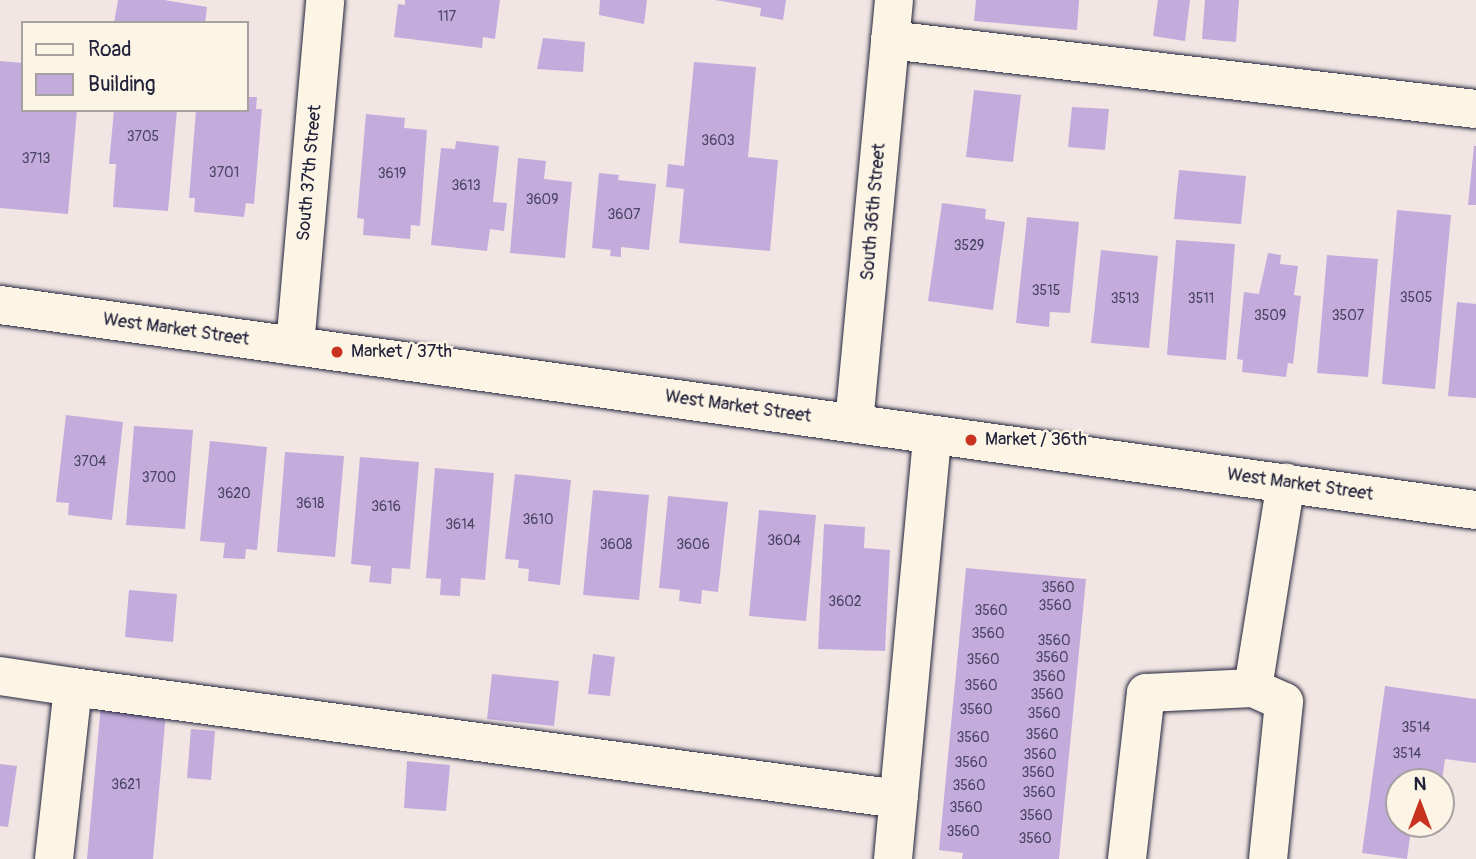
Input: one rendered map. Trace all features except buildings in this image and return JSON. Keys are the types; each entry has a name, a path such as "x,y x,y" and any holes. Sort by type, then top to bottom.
{"street":[{"name":"South 37th Street","path":"295,346 325,0"},
{"name":"South 36th Street","path":"854,424 894,0"},
{"path":"890,40 1476,109"},
{"name":"West Market Street","path":"0,305 1476,510"},
{"path":"893,859 932,435"},
{"path":"1253,688 1286,483"},
{"path":"0,676 898,799"},
{"path":"54,859 73,687"},
{"path":"1127,859 1146,693 1253,688 1284,702 1268,859"}],"place":[{"name":"Market / 37th","path":"337,352"},
{"name":"Market / 36th","path":"971,440"}]}
